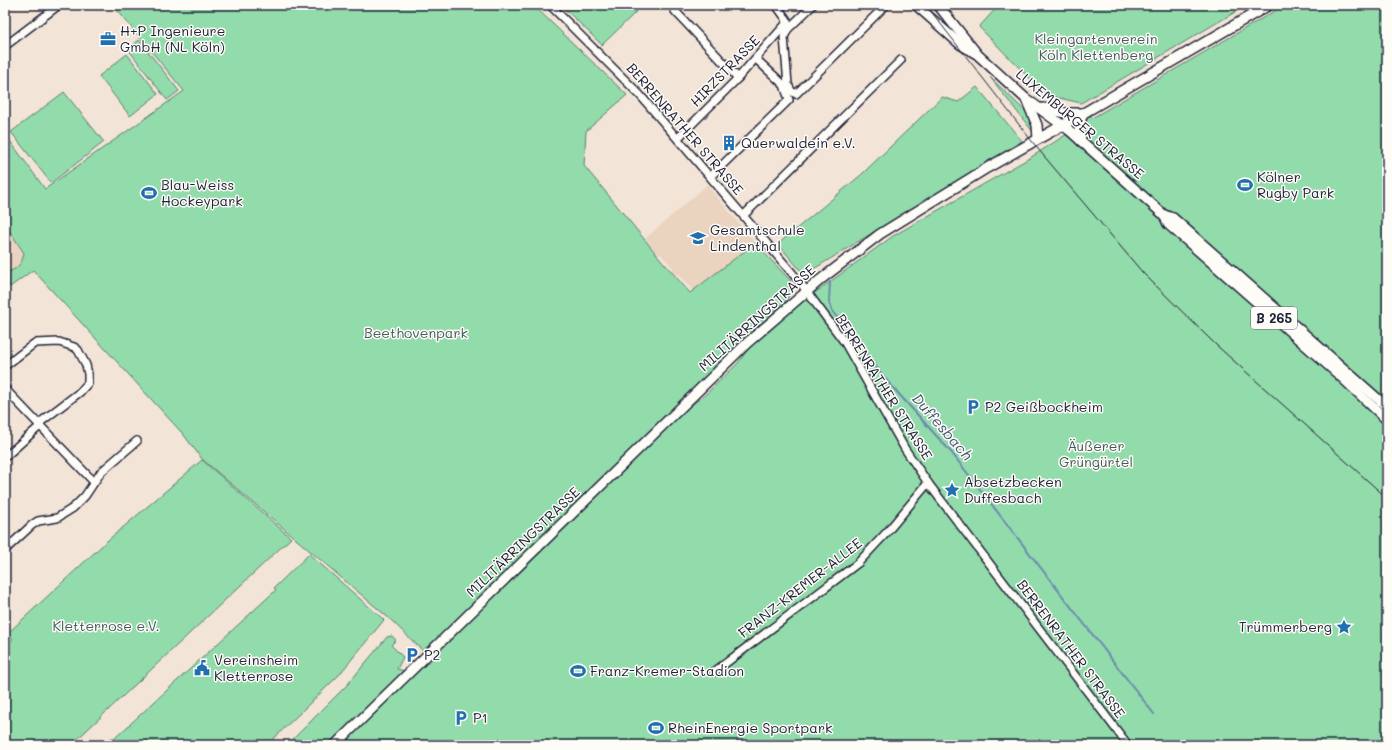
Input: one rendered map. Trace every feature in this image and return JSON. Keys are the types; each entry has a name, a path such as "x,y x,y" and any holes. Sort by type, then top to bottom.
{"main road":[{"name":"LUXEMBURGER STRASSE","path":"916,5 960,44 978,55"},
{"name":"LUXEMBURGER STRASSE","path":"938,5 978,55 1025,98 1081,141 1164,215 1173,218 1387,407"},
{"name":"MILITÄRRINGSTRASSE","path":"335,745 747,343 806,291 871,241 907,216 986,168 1063,126 1269,5"},
{"path":"1025,98 1037,125 1038,139"},
{"path":"1037,107 1065,113 1083,113 1080,126 1081,141"},
{"name":"LUXEMBURGER STRASSE","path":"1164,215 1168,224 1387,420"}],"street":[{"path":"5,46 59,5"},
{"name":"BERRENRATHER STRASSE","path":"550,5 640,95 711,176 806,291 845,343 906,449 928,484 1128,745"},
{"path":"672,5 675,11 738,78"},
{"name":"HIRZSTRASSE","path":"678,138 756,59 784,25 787,20 776,5"},
{"path":"813,5 788,29 784,40 788,84 791,91 796,94 886,5"},
{"path":"711,176 789,100 784,85 756,59"},
{"path":"744,215 902,60"},
{"path":"5,366 35,343 59,342 74,346 78,350 86,365 88,374 88,383 80,392 39,425 5,457"},
{"path":"5,389 94,482"},
{"path":"5,550 38,521 57,518 73,508 85,496 101,472 138,441"},
{"name":"FRANZ-KREMER-ALLEE","path":"714,672 726,661 858,563 888,531 928,484"}],"shaded area":[{"name":"Gesamtschule Lindenthal","path":"707,185 755,243 693,291 678,273 676,275 671,270 673,268 645,239"},
{"path":"5,224 24,253 20,265 13,271 5,273"}],"green space":[{"name":"Beethovenpark","path":"113,5 490,5 496,10 502,5 533,5 627,95 586,131 584,166 690,293 755,243 790,280 792,290 786,301 424,652 391,620 202,459 183,434 33,270 10,287 5,278 5,273 15,269 20,264 24,253 5,224 5,134 45,189 184,91"},
{"path":"561,5 643,5 602,45"},
{"name":"Kleingartenverein Köln Klettenberg","path":"999,5 1247,5 1081,103 1046,95 979,27"},
{"name":"Äußerer Grüngürtel","path":"1285,5 1387,5 1387,739 1381,745 340,745 686,409 705,395 738,363 748,349 794,308 893,236 1033,156 1084,123 1091,115 1092,118"},
{"path":"139,40 179,91 167,100 128,49"},
{"path":"127,54 158,94 130,116 99,76"},
{"path":"990,77 1026,112 1031,119 1033,132"},
{"path":"977,87 1022,141 812,270 802,272 778,244 861,175 942,97 958,102"},
{"path":"64,92 104,142 51,183 11,132"},
{"name":"Kletterrose e.V.","path":"202,460 291,538 71,745 5,745 5,647 13,639 8,633 107,541"},
{"path":"309,554 384,620 338,676 267,745 106,745 111,738 115,738 276,590 274,588"},
{"path":"392,636 396,640 391,645 403,657 397,669 405,671 328,745 287,745 347,685 387,637"}],"waterway":[{"name":"Duffesbach","path":"830,282 829,302 832,311 888,382 951,452 1154,714"}],"tram line":[{"path":"926,5 1038,149 1143,273 1215,344 1387,498"}],"place":[{"name":"H+P Ingenieure GmbH (NL Köln)","path":"108,39"},
{"name":"Querwaldein e.V.","path":"729,143"},
{"name":"Kölner Rugby Park","path":"1245,185"},
{"name":"Blau-Weiss Hockeypark","path":"149,193"},
{"name":"Gesamtschule Lindenthal","path":"698,238"},
{"name":"P2 Geißbockheim","path":"973,407"},
{"name":"Absetzbecken Duffesbach","path":"952,490"},
{"name":"Trümmerberg","path":"1344,627"},
{"name":"P2","path":"412,655"},
{"name":"Vereinsheim Kletterrose","path":"202,668"},
{"name":"Franz-Kremer-Stadion","path":"578,671"},
{"name":"P1","path":"461,718"},
{"name":"RheinEnergie Sportpark","path":"656,728"}]}
